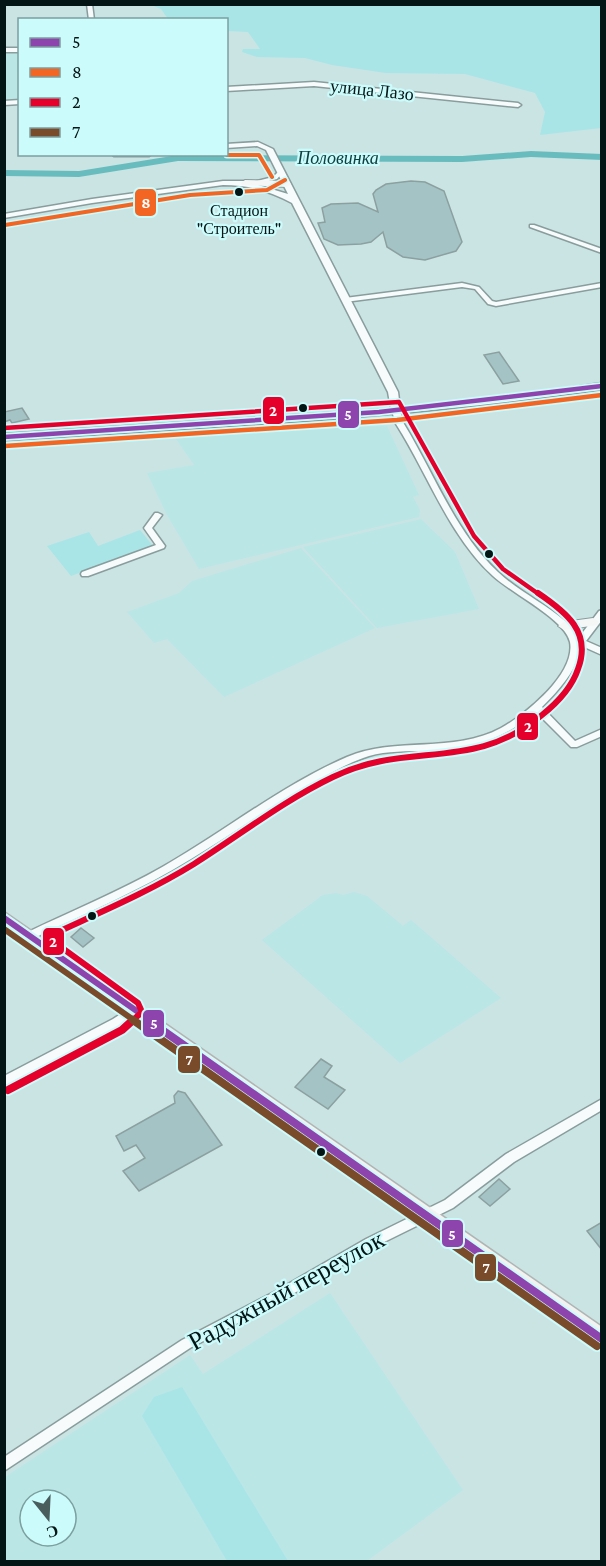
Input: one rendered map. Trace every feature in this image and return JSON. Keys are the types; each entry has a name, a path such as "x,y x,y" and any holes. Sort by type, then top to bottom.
{"main road":[{"path":"245,183 287,184"},
{"path":"564,626 597,617"},
{"path":"4,918 602,1339"}],"street":[{"name":"улица Лазо","path":"228,89 314,84 518,105"},
{"path":"228,146 258,144 264,146 271,154 393,392 400,424 475,551 495,575 564,626 574,641 574,653"},
{"path":"4,216 189,186 266,181 280,171"},
{"path":"245,183 278,192 295,201"},
{"path":"532,226 602,251"},
{"path":"344,298 462,285 477,288 490,303 496,304 602,285"},
{"path":"4,436 396,411 529,397 602,386"},
{"path":"85,574 161,546 148,528 158,515"},
{"path":"29,936 166,870 303,784 354,757 382,751 473,744 507,729 554,690 567,671 580,642 597,617"},
{"path":"580,642 602,652"},
{"path":"536,706 574,745 602,732"},
{"path":"4,1082 117,1022 133,1010"},
{"name":"Радужный переулок","path":"4,1465 186,1344 280,1295 370,1243 449,1204 510,1158 602,1104"}],"shaded area":[{"path":"151,5 601,5 601,128 540,135 545,112 535,93 465,74 386,73 332,65 305,58 257,57 242,52 243,49 260,49 248,32 228,31 228,18 167,18 161,9"},
{"path":"18,52 18,100 5,101 4,53"},
{"path":"387,426 419,495 413,497 420,510 419,517 199,569 167,515 147,473 194,465 176,439 243,432"},
{"path":"421,519 455,552 479,609 377,628 303,547"},
{"path":"140,530 153,546 71,576 47,546 89,532 98,546"},
{"path":"301,548 375,628 224,697 167,639 154,643 127,612 179,593 192,581"},
{"path":"354,892 367,896 403,926 411,920 501,998 400,1063 262,940 323,895 336,893 343,895"},
{"path":"330,1293 463,1490 367,1561 5,1562 5,1477 190,1355 203,1374"},
{"path":"182,1387 288,1561 227,1561 142,1416 154,1397"}],"building":[{"path":"425,182 444,191 462,242 456,251 425,260 403,257 387,247 383,232 371,242 361,244 338,245 324,239 318,223 325,222 322,208 331,204 358,203 378,212 373,194 376,190 386,184"},
{"path":"499,352 519,381 503,384 484,355"},
{"path":"22,408 29,419 12,423 10,420 4,422 4,412"},
{"path":"81,928 94,938 83,947 71,937"},
{"path":"321,1059 332,1066 324,1077 345,1090 328,1109 295,1087"},
{"path":"178,1091 185,1093 222,1145 139,1191 123,1171 145,1158 136,1145 124,1151 116,1136 175,1103 174,1096"},
{"path":"499,1179 510,1189 490,1206 479,1197"},
{"path":"602,1222 602,1250 587,1231"}],"waterway":[{"name":"Половинка","path":"4,173 79,174 178,158 462,159 531,154 602,157"}],"transit line":[{"name":"8","path":"228,155 259,155 272,177"},
{"name":"8","path":"5,225 190,195 267,190 285,180"},
{"name":"5","path":"4,437 379,412 602,386"},
{"name":"8","path":"5,446 397,420 602,395"},
{"name":"2","path":"4,428 399,402 404,407 408,420 474,536 503,569 562,611 580,631 583,643 582,658 569,686 548,711 510,738 472,751 375,761 334,776 292,799 192,865 138,894 47,937 138,1003 142,1012 122,1030 8,1090"},
{"name":"5","path":"4,918 602,1339"},
{"name":"7","path":"4,929 597,1346"}],"place":[{"name":"Стадион \"Строитель\"","path":"239,192"}]}
